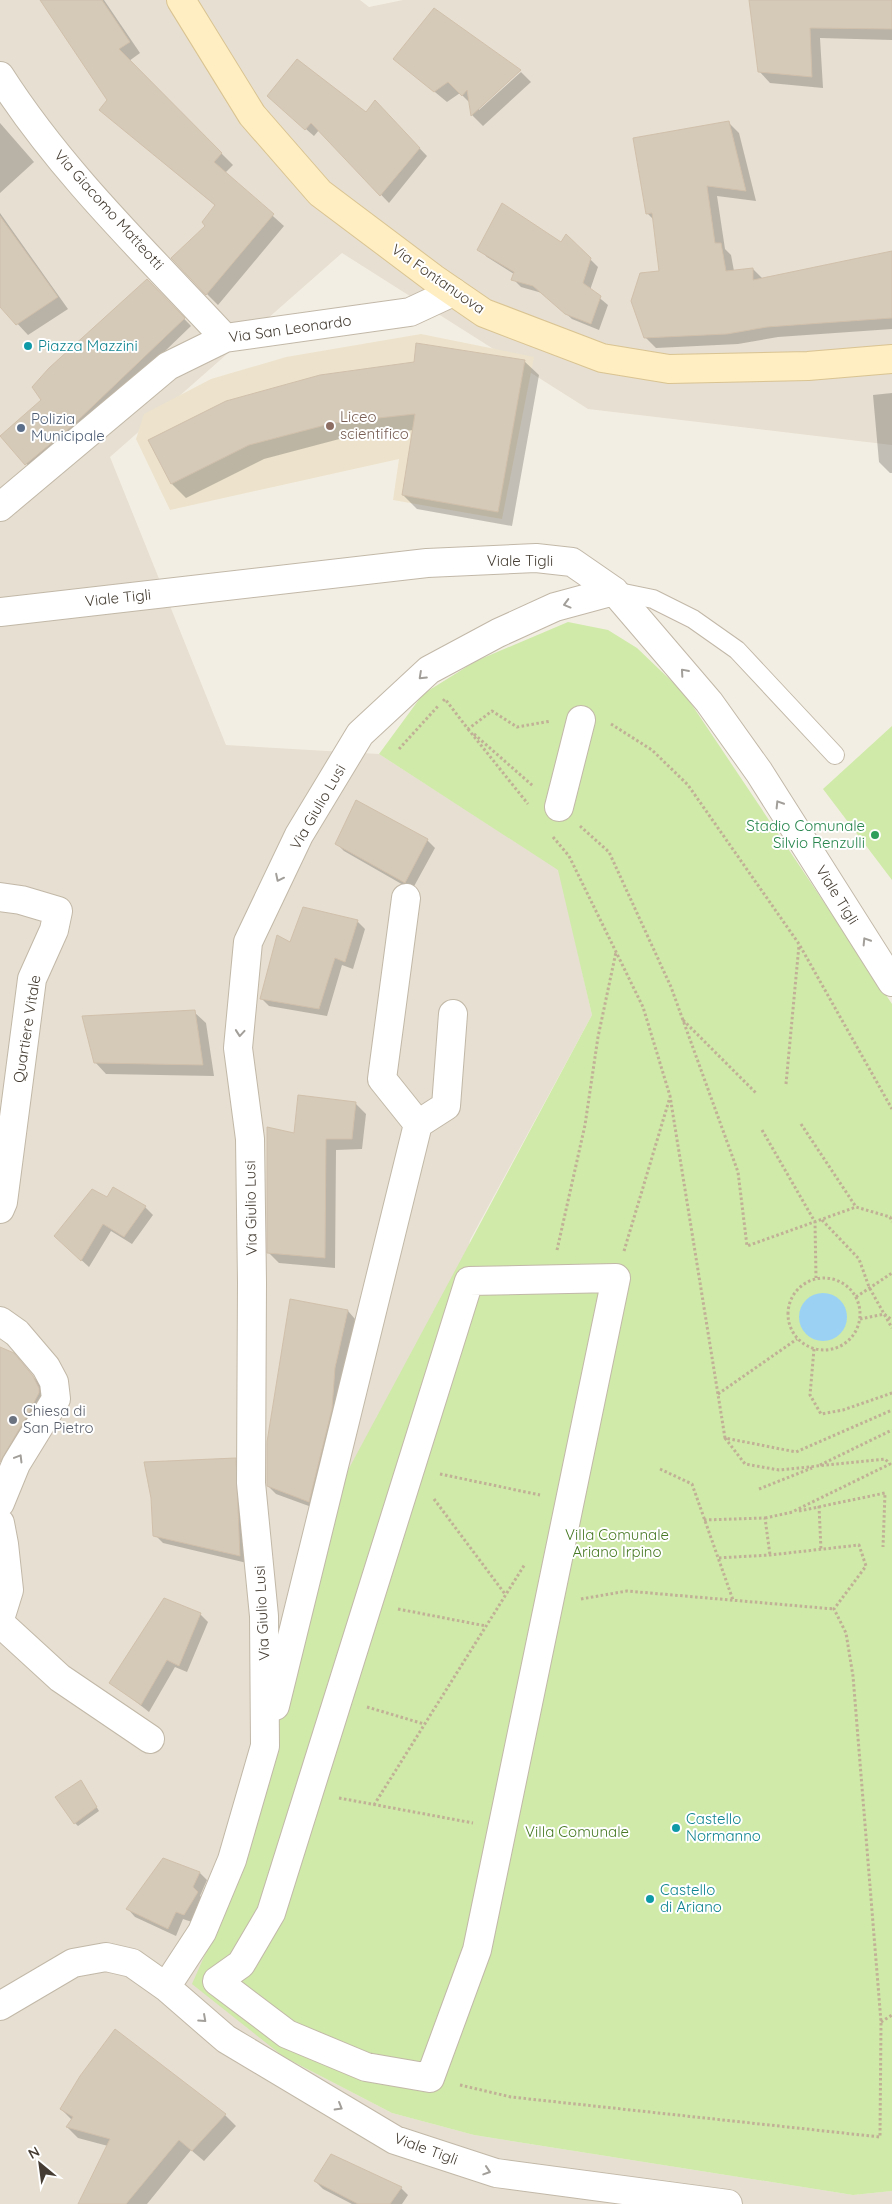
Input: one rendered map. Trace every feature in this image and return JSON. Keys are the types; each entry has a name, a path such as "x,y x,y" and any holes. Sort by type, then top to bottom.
{"street":[{"name":"Via Fontanuova","path":"181,0 252,115 320,194 484,313 602,358 669,369 808,366 892,359"},
{"name":"Via Giacomo Matteotti","path":"0,76 23,112 93,196 225,338"},
{"name":"Via San Leonardo","path":"0,507 168,366 225,338 410,312 453,292"},
{"name":"Viale Tigli","path":"0,612 427,563 536,558 572,562 614,591 709,702 759,772 892,982"},
{"name":"Via Giulio Lusi","path":"166,1986 202,1932 232,1860 266,1746 264,1616 251,1483 252,1282 250,1139 238,1048 248,942 299,836 360,734 428,670 498,633 555,607 614,591"},
{"path":"546,809 581,720"},
{"name":"Quartiere Vitale","path":"0,897 21,900 58,911 54,930 32,979 3,1202 0,1209"},
{"path":"406,898 382,1079 418,1124"},
{"path":"266,1746 418,1124 446,1106 453,1014"},
{"path":"616,1278 477,1950 430,2078 366,2067 287,2034 217,1981 241,1964 272,1913 469,1281 550,1280 616,1278"},
{"path":"0,1321 17,1333 46,1367 54,1382 56,1399 16,1464 0,1503"},
{"path":"0,1523 9,1590 0,1619"},
{"path":"0,1624 60,1678 150,1739"},
{"name":"Viale Tigli","path":"0,2006 73,1963 106,1957 132,1963 166,1986 226,2039 395,2140 496,2174 728,2204"}],"lane":[{"path":"614,591 653,599 693,619 737,650 835,755"}],"path":[{"path":"399,749 445,699 468,729 546,809 609,852 671,987 738,1172 748,1246 856,1207 890,1217 892,1222"},
{"path":"468,729 492,711 517,727 565,718 610,723 652,750 688,785 799,944 892,1109"},
{"path":"468,729 546,809"},
{"path":"551,834 569,856 643,1006 670,1096 725,1438 745,1464 779,1470 885,1459 890,1464 792,1512"},
{"path":"786,1084 799,944"},
{"path":"550,1280 585,1125 598,1037 616,952"},
{"path":"682,1019 757,1094"},
{"path":"616,1278 670,1096"},
{"path":"801,1124 856,1207"},
{"path":"762,1130 815,1222 816,1278"},
{"path":"822,1220 859,1259 869,1288 892,1328"},
{"path":"856,1297 892,1273"},
{"path":"816,1278 836,1279 846,1285 860,1305 860,1319 851,1339 841,1346 830,1350 806,1347 790,1329 787,1317 788,1305 793,1294 801,1285 816,1278"},
{"path":"860,1319 884,1314 892,1320"},
{"path":"718,1394 797,1339"},
{"path":"814,1349 810,1395 821,1414 843,1410 892,1393"},
{"path":"725,1438 796,1452 892,1410"},
{"path":"759,1489 816,1467 892,1430"},
{"path":"410,1468 565,1500 573,1487"},
{"path":"410,1468 506,1594"},
{"path":"660,1469 692,1484 733,1600"},
{"path":"704,1520 765,1518 885,1493 883,1547"},
{"path":"820,1506 821,1550"},
{"path":"765,1518 770,1555"},
{"path":"717,1558 770,1555 859,1545 866,1566 834,1609"},
{"path":"374,1805 525,1563"},
{"path":"548,1605 627,1590 834,1609"},
{"path":"368,1603 486,1626"},
{"path":"430,2078 511,2097 880,2137 881,2022 853,1676 846,1633 834,1609"},
{"path":"338,1699 424,1724"},
{"path":"309,1793 502,1829"},
{"path":"881,2022 892,2015"}],"shaded area":[{"path":"0,0 360,0 369,7 403,0 892,0 892,445 588,409 342,253 110,457 226,745 379,754 559,870 592,1015 470,1240 284,2057 392,2113 474,2135 853,2195 892,2191 892,2204 0,2204"},
{"name":"Liceo scientifico","path":"421,334 534,357 502,519 393,500 399,459 170,510 136,439 144,414 211,379 286,357"}],"green space":[{"name":"Villa Comunale","path":"568,622 608,630 637,648 684,693 892,1004 892,2191 853,2195 474,2135 392,2113 284,2057 192,1984 246,1862 331,1502 592,1015 558,870 379,754 423,694 476,661"},
{"name":"Stadio Comunale Silvio Renzulli","path":"892,726 892,880 823,789"}],"water":[{"path":"818,1293 828,1293 840,1300 847,1312 847,1322 840,1334 828,1341 818,1341 810,1337 803,1330 799,1322 799,1312 803,1304 810,1297"}],"building":[{"path":"40,0 102,0 130,42 119,49 222,153 214,162 274,214 206,295 171,258 205,226 202,222 215,205 99,110 107,100"},
{"path":"749,0 892,0 892,29 810,28 812,77 758,72"},
{"path":"434,8 521,70 471,116 467,90 462,96 448,82 434,92 393,59"},
{"path":"297,59 366,112 375,100 420,148 380,196 311,123 305,130 267,96"},
{"path":"729,121 746,191 707,186 715,243 721,243 726,271 753,268 753,280 892,251 892,318 767,327 727,334 644,338 631,301 640,273 659,271 652,213 646,214 633,138"},
{"path":"502,203 561,242 566,234 591,258 583,283 601,296 591,324 565,314 533,286 511,280 514,272 477,250"},
{"path":"0,216 58,297 16,325 0,307"},
{"path":"147,279 185,318 72,426 25,465 0,436 41,400 32,387 49,368"},
{"path":"416,343 525,360 498,512 402,495 415,414 333,423 249,445 171,484 148,440 226,401 320,375 414,362"},
{"path":"356,800 428,839 405,883 335,844"},
{"path":"303,907 358,920 345,962 335,958 319,1009 260,999 277,935 290,942"},
{"path":"195,1010 203,1065 94,1063 82,1016"},
{"path":"298,1095 356,1102 352,1139 326,1139 325,1258 267,1253 267,1127 294,1133"},
{"path":"113,1187 146,1206 124,1237 103,1224 81,1261 54,1236 92,1189 107,1197"},
{"path":"290,1299 348,1310 335,1368 332,1409 309,1502 267,1486 267,1442"},
{"name":"Chiesa di San Pietro","path":"0,1347 14,1353 33,1376 39,1388 39,1393 0,1462"},
{"path":"236,1458 240,1556 153,1536 151,1498 144,1462"},
{"path":"164,1598 201,1613 179,1666 167,1660 141,1705 109,1683"},
{"path":"81,1780 97,1807 74,1824 55,1797"},
{"path":"163,1858 200,1872 193,1887 198,1892 184,1915 176,1912 168,1929 126,1909"},
{"path":"115,2029 226,2114 192,2151 179,2140 126,2204 78,2204 110,2139 66,2127 73,2117 60,2109 80,2076"},
{"path":"331,2154 402,2187 390,2204 358,2204 314,2181"}],"place":[{"name":"Piazza Mazzini","path":"28,346"},
{"name":"Liceo scientifico","path":"330,426"},
{"name":"Polizia Municipale","path":"21,428"},
{"name":"Stadio Comunale Silvio Renzulli","path":"875,835"},
{"name":"Chiesa di San Pietro","path":"13,1420"},
{"name":"Castello Normanno","path":"676,1828"},
{"name":"Castello di Ariano","path":"650,1899"}],"park label":[{"name":"Villa Comunale Ariano Irpino","path":"617,1544"}]}
